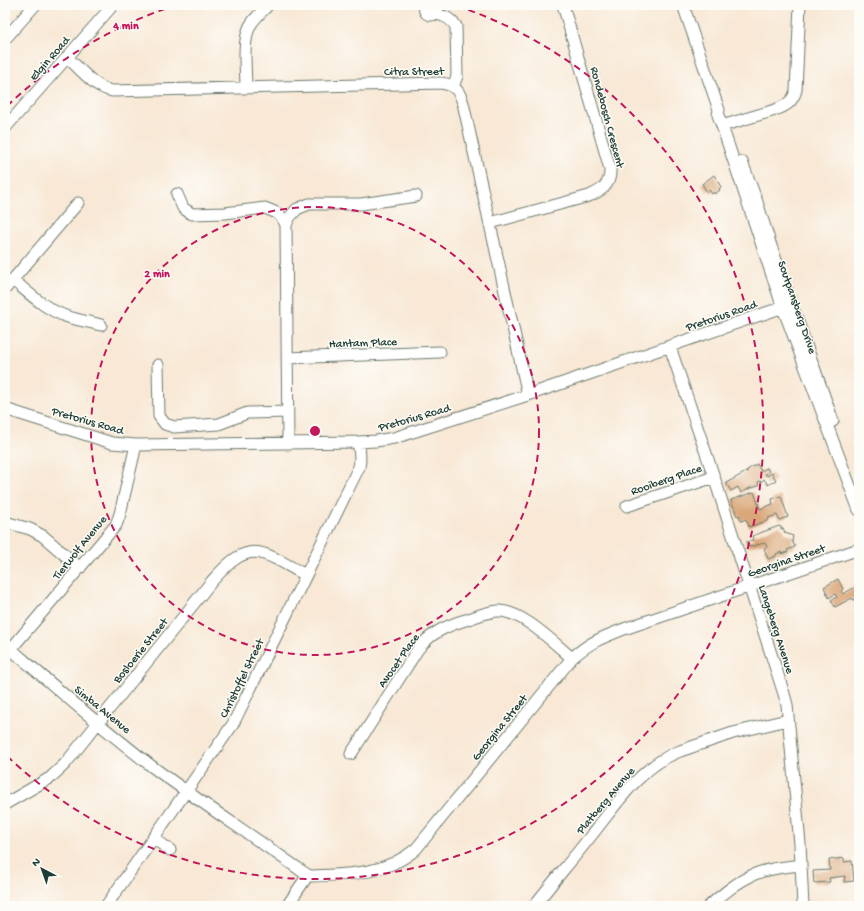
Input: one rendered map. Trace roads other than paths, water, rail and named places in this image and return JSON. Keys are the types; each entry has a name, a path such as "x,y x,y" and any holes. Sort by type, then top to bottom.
{"street":[{"path":"5,39 35,5"},
{"name":"Elgin Road","path":"5,128 113,5"},
{"path":"246,88 246,49 248,32 254,20 268,5"},
{"path":"425,5 424,8 426,14 432,15 436,10 452,20 456,26 458,76 453,86"},
{"name":"Rondebosch Crescent","path":"490,223 589,196 602,190 609,181 610,169 563,5"},
{"name":"Soutpansberg Drive","path":"683,5 719,110 722,113 724,125 752,200 859,510"},
{"path":"724,125 783,107 792,100 796,90 800,5"},
{"name":"Citra Street","path":"67,57 98,84 107,90 112,91 441,83 453,86 458,91 463,103 528,395"},
{"path":"177,194 183,208 192,214 225,213 265,208 277,213 286,225"},
{"path":"288,444 286,225 288,218 297,209 309,204 361,204 416,196"},
{"path":"5,289 78,203"},
{"path":"13,280 37,300 56,312 68,317 101,325"},
{"name":"Soutpansberg Drive","path":"788,306 859,487"},
{"name":"Pretorius Road","path":"5,409 112,442 136,445 288,444 376,441 394,438 528,395 788,306"},
{"name":"Langeberg Avenue","path":"670,347 750,586 787,705 787,720 804,906"},
{"name":"Hantam Place","path":"287,358 440,352"},
{"path":"158,365 159,416 161,420 169,426 215,425 244,413 288,412"},
{"name":"Christoffel Street","path":"106,906 236,719 359,467 361,453 358,442"},
{"name":"Tierwolf Avenue","path":"8,646 110,533 117,521 136,445"},
{"name":"Rooiberg Place","path":"627,506 714,477"},
{"path":"5,522 30,529 43,536 80,568"},
{"name":"Georgina Street","path":"308,875 344,875 375,870 390,866 407,856 424,839 572,658 582,649 597,640 859,549"},
{"name":"Bosloerie Street","path":"5,804 54,775 65,764 212,581 232,560 254,552 264,553 306,575"},
{"path":"847,553 859,558"},
{"name":"Avocet Place","path":"351,754 418,649 429,637 444,628 489,612 504,612 519,616 528,622 572,658"},
{"name":"Simba Avenue","path":"8,646 98,723 186,792"},
{"name":"Platberg Avenue","path":"534,906 624,794 646,771 676,753 733,733 787,720"},
{"path":"186,792 308,875 287,906"},
{"path":"154,838 170,850"},
{"path":"709,906 729,890 754,874 771,869 800,864"}]}
